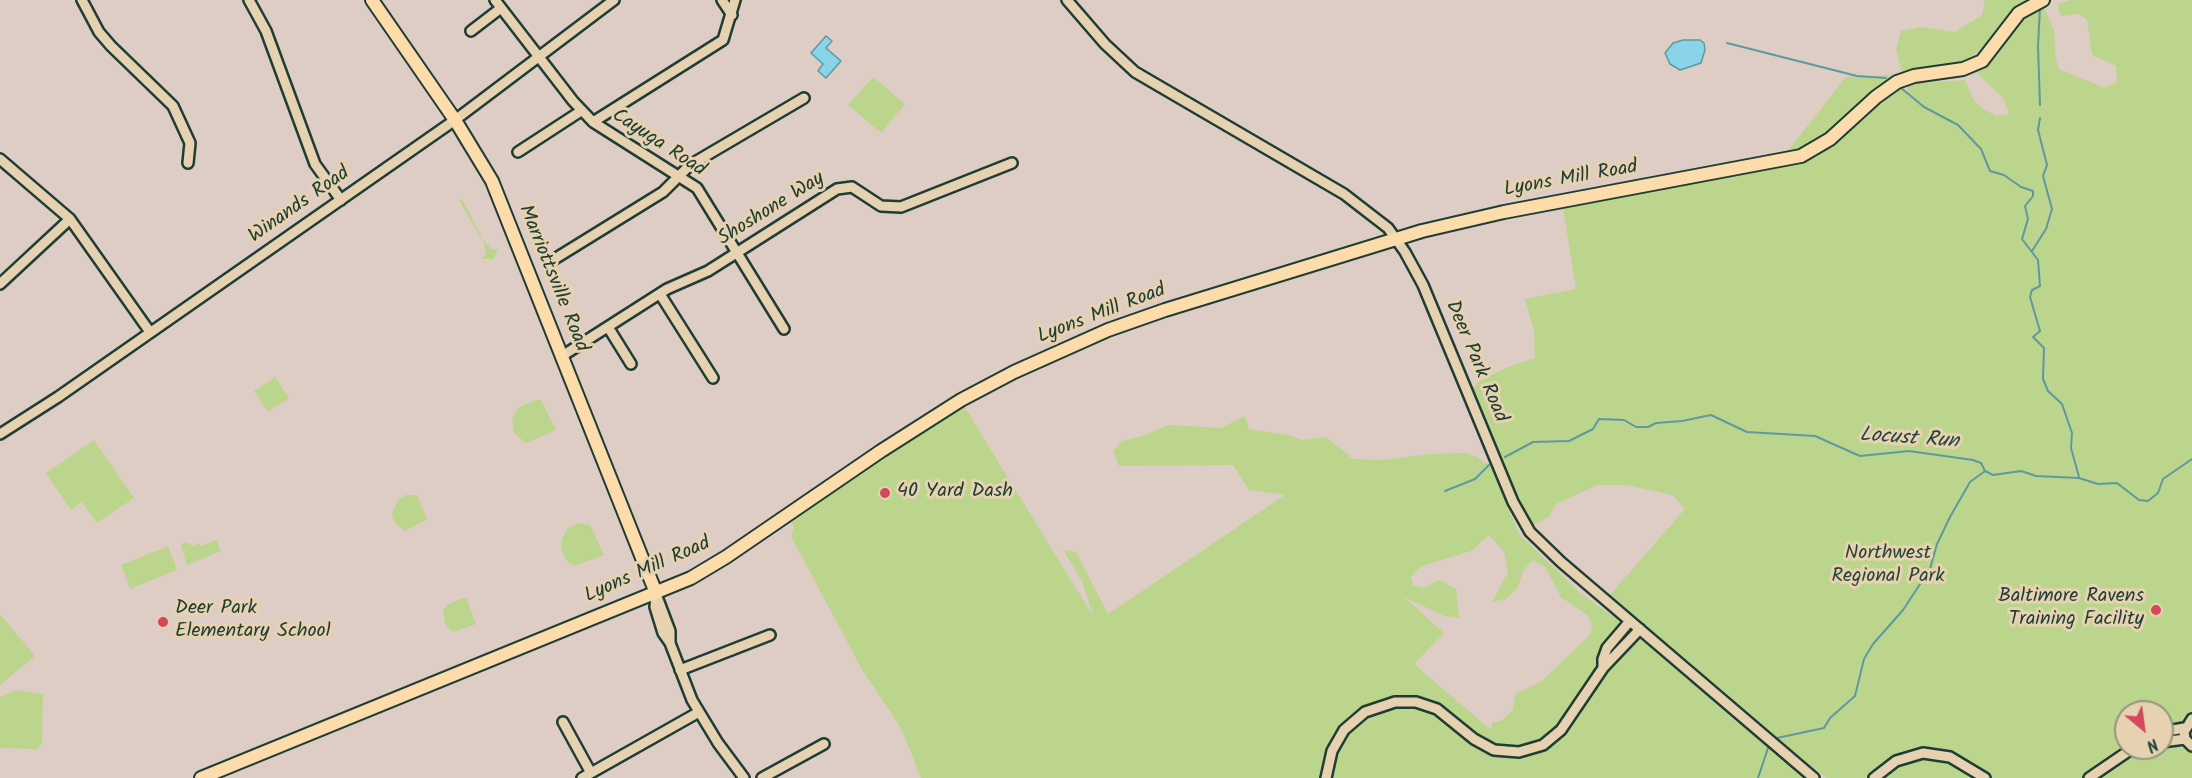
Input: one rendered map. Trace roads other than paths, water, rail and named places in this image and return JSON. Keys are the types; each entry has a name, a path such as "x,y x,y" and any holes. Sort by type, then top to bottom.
{"main road":[{"name":"Marriottsville Road","path":"372,0 455,120 492,181 656,593"},
{"name":"Lyons Mill Road","path":"201,778 656,593 715,565 906,434 1014,372 1133,321 1396,238 1493,215 1800,156 1830,139 1871,101 1897,82 1914,76 1963,69 1982,61 2019,13 2043,0"}],"street":[{"path":"82,0 99,32 111,46 173,106 190,143 188,163"},
{"path":"249,0 266,32 315,164 341,200"},
{"name":"Winands Road","path":"0,434 455,120 614,0"},
{"path":"722,0 732,15"},
{"path":"593,122 720,43 726,35 735,0"},
{"name":"Deer Park Road","path":"1067,0 1104,44 1136,72 1353,200 1372,214 1396,238 1423,285 1510,496 1525,526 1554,556 1814,778"},
{"path":"471,31 498,4"},
{"name":"Cayuga Road","path":"498,4 581,111 624,144 679,175 703,196 784,329"},
{"path":"548,263 663,192 690,165 804,98"},
{"path":"518,152 581,111"},
{"path":"0,159 70,219 150,332"},
{"name":"Shoshone Way","path":"562,356 660,294 699,276 837,189 852,188 881,206 901,207 1012,163"},
{"path":"0,284 70,219"},
{"path":"660,294 713,378"},
{"path":"608,327 631,364"},
{"name":"Marriottsville Road","path":"656,593 655,607 663,633 670,643 699,712 717,743 744,778"},
{"path":"1603,668 1603,658 1607,648 1630,621"},
{"path":"1326,778 1332,751 1344,730 1365,712 1395,702 1416,702 1437,709 1474,739 1494,750 1511,753 1535,749 1549,741 1561,730 1603,668 1640,629"},
{"path":"680,670 770,635"},
{"path":"563,722 587,776 699,712"},
{"path":"2174,730 2184,728 2192,719"},
{"path":"2184,728 2188,743"},
{"path":"762,778 824,744"},
{"path":"1874,778 1896,761 1923,753 1950,757 1984,778"},
{"path":"2089,778 2115,760"}],"water":[{"path":"826,36 832,41 826,48 841,61 826,78 818,71 823,64 811,53"},
{"path":"1683,40 1700,40 1704,43 1705,50 1701,63 1680,70 1670,64 1665,53 1673,43"}],"waterway":[{"path":"2040,7 2038,46 2040,105"},
{"path":"1727,43 1857,76 1886,78"},
{"path":"1900,87 1924,107 1958,125 1981,149 1990,171 2004,175 2021,187 2033,191 2033,196 2025,206 2028,219 2022,239 2038,260 2040,286 2032,290 2030,297 2040,331 2033,337 2044,348 2043,379 2048,391 2062,404 2072,433 2071,448 2079,477"},
{"path":"2032,251 2046,229 2052,209 2043,176 2047,165 2038,130 2040,118"},
{"name":"Locust Run","path":"1505,457 1533,442 1569,441 1593,429 1599,419 1624,420 1636,427 1648,427 1656,423 1711,415 1747,432 1815,436 1860,456 1909,451 1973,460 1981,463 1985,471 1993,475 2021,471 2036,476 2079,478 2098,484 2117,483 2139,500 2148,501 2158,493 2163,479 2192,459"},
{"name":"Locust Run","path":"1445,491 1475,479 1489,465"},
{"path":"1777,738 1824,728 1830,718 1855,696 1864,659 1873,644 1903,610 1930,569 1937,544 1950,517 1970,482 1985,471"},
{"path":"1758,778 1769,745"}],"place":[{"name":"40 Yard Dash","path":"885,493"},
{"name":"Baltimore Ravens Training Facility","path":"2156,610"},
{"name":"Deer Park Elementary School","path":"163,622"}],"park label":[{"name":"Northwest Regional Park","path":"1888,566"}]}
